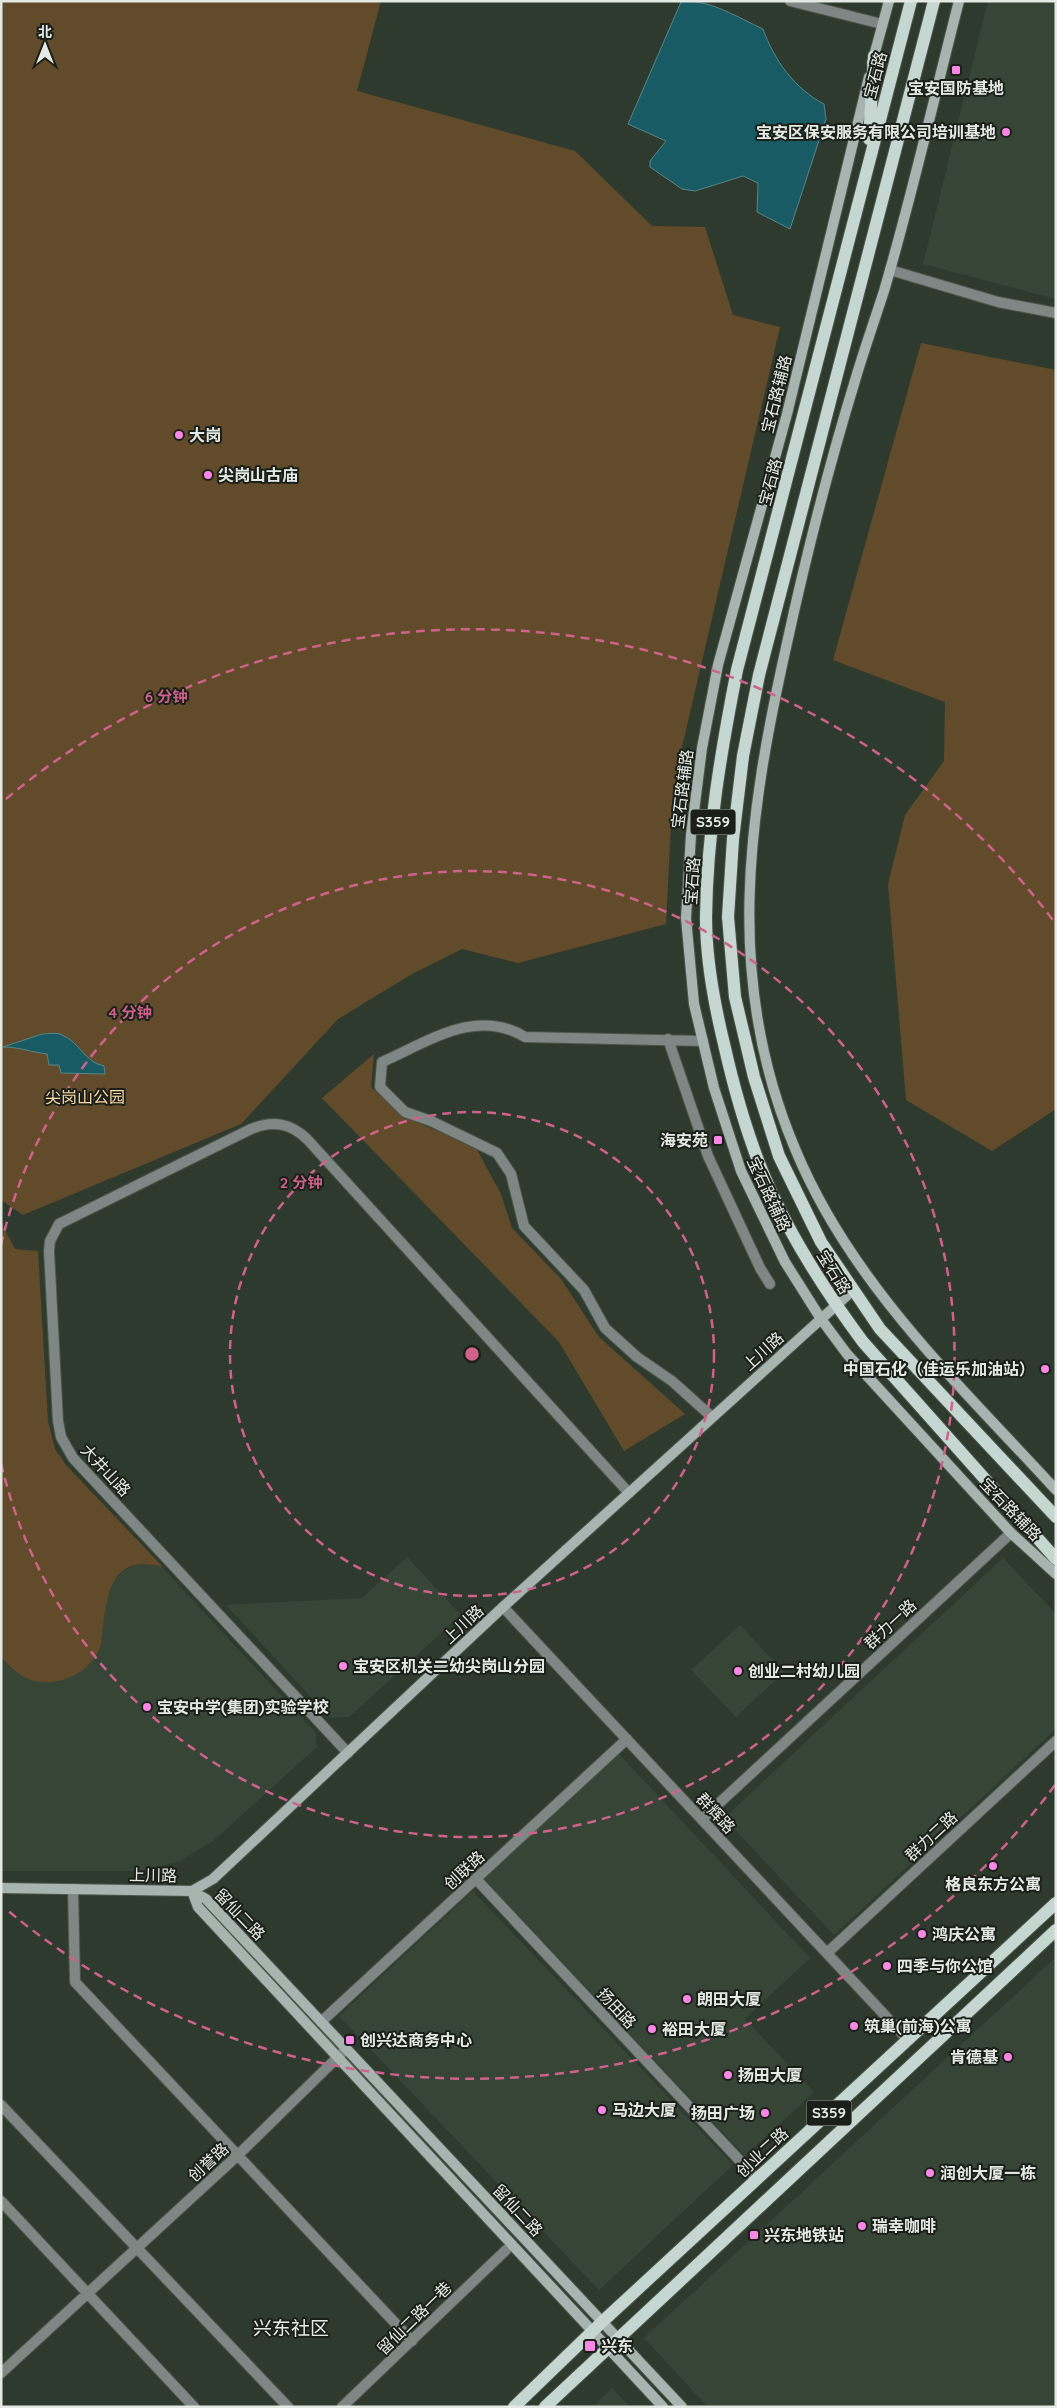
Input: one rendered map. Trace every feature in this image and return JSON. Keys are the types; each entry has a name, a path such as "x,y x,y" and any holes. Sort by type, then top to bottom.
{"main road":[{"name":"宝石路辅路","path":"889,1 787,414 718,665 702,748 691,835 686,918 694,1004 714,1088 741,1171 785,1262 821,1319 847,1354 1011,1533 1056,1574"},
{"name":"宝石路","path":"911,1 738,670 721,752 711,837 706,918 714,1001 733,1083 759,1164 802,1252 836,1305 863,1342 1056,1559"},
{"name":"宝石路","path":"934,1 759,675 743,756 732,849 728,917 735,997 754,1077 779,1156 821,1242 852,1291 880,1329 1056,1517"},
{"path":"959,1 890,270 854,382 799,590 763,760 751,839 748,895 749,952 754,1001 762,1048 795,1150 819,1201 845,1245 880,1295 905,1325 1056,1490"},
{"path":"868,168 874,56"},
{"name":"上川路","path":"1,1888 192,1891 214,1879 503,1607 852,1291"},
{"name":"留仙二路","path":"192,1891 206,1899 682,2407"},
{"name":"留仙二路","path":"192,1891 198,1907 663,2407"},
{"name":"创业二路","path":"514,2407 602,2322 1056,1903"},
{"name":"S359","path":"545,2407 1056,1930"}],"street":[{"path":"790,1 882,24"},
{"path":"890,270 998,302 1056,312"},
{"path":"702,1041 525,1037 500,1026 473,1024 382,1062 380,1087 405,1112 431,1121 497,1153 511,1174 524,1226 584,1290 605,1328 637,1357 672,1380 712,1418"},
{"path":"668,1039 708,1156 760,1268 770,1284"},
{"name":"大井山路","path":"348,1753 74,1458 61,1437 58,1420 50,1241 53,1232 67,1218 261,1125 281,1124 300,1132 629,1493"},
{"name":"群力一路","path":"702,1819 1011,1533"},
{"name":"群辉路","path":"503,1607 908,2040"},
{"name":"创联路","path":"321,2022 627,1739"},
{"name":"群力二路","path":"827,1953 1056,1741"},
{"name":"扬田路","path":"476,1879 757,2179"},
{"path":"73,1890 75,1982 412,2341"},
{"name":"创誉路","path":"1,2373 238,2155 347,2049"},
{"path":"1,2105 288,2407"},
{"path":"1,2200 194,2407"},
{"name":"留仙二路一巷","path":"342,2407 506,2250"}],"shaded area":[{"name":"宝安区保安服务有限公司培训基地","path":"988,1 1056,1 1056,299 923,264"},
{"name":"宝安区机关二幼尖岗山分园","path":"407,1557 461,1615 349,1717 330,1718 226,1605 362,1598"},
{"path":"1003,1558 1056,1614 1056,1729 834,1935 724,1818"},
{"name":"宝安中学(集团)实验学校","path":"149,1564 162,1567 316,1733 317,1747 213,1841 180,1861 143,1871 1,1871 1,1657 14,1671 100,1649 107,1593 113,1580 123,1571 135,1565"},
{"name":"创业二村幼儿园","path":"740,1625 784,1672 736,1717 691,1670"},
{"path":"619,1754 810,1958 745,2019 814,2092 745,2156 484,1879"},
{"path":"473,1891 733,2165 599,2290 339,2016"},
{"path":"1056,1957 1056,2407 708,2407 644,2338"},
{"path":"612,2388 630,2407 593,2407"}],"green space":[{"name":"尖岗山公园","path":"1,1 381,1 357,91 575,151 652,226 705,227 733,315 780,327 682,747 671,822 666,924 518,963 462,949 412,974 338,1019 241,1124 23,1215 1,1200"},
{"path":"921,343 1056,370 1056,1109 992,1151 906,1100 888,884 905,815 944,761 945,702 833,660"},
{"path":"374,1054 371,1087 403,1117 475,1146 501,1194 512,1228 561,1279 599,1337 685,1414 624,1451 559,1342 322,1098"},
{"path":"1,1222 15,1249 38,1251 48,1421 55,1449 66,1465 163,1567 146,1564 123,1570 116,1578 107,1600 101,1644 94,1659 80,1672 71,1677 51,1682 31,1680 23,1676 1,1657"}],"water":[{"path":"681,2 715,7 763,29 779,62 795,82 824,104 826,119 790,229 757,212 758,183 743,176 695,191 682,189 650,167 650,161 666,141 628,124"},
{"path":"42,1034 60,1034 68,1038 97,1064 104,1066 105,1074 61,1073 59,1065 49,1065 47,1054 3,1047"}],"place":[{"name":"宝安国防基地","path":"956,70"},
{"name":"宝安区保安服务有限公司培训基地","path":"1006,132"},
{"name":"大岗","path":"179,435"},
{"name":"尖岗山古庙","path":"208,475"},
{"name":"海安苑","path":"718,1140"},
{"name":"中国石化（佳运乐加油站）","path":"1045,1369"},
{"name":"宝安区机关二幼尖岗山分园","path":"343,1666"},
{"name":"创业二村幼儿园","path":"738,1671"},
{"name":"宝安中学(集团)实验学校","path":"147,1707"},
{"name":"格良东方公寓","path":"993,1866"},
{"name":"鸿庆公寓","path":"922,1934"},
{"name":"四季与你公馆","path":"887,1966"},
{"name":"朗田大厦","path":"687,1999"},
{"name":"筑巢(前海)公寓","path":"854,2026"},
{"name":"裕田大厦","path":"652,2029"},
{"name":"创兴达商务中心","path":"350,2040"},
{"name":"肯德基","path":"1008,2057"},
{"name":"扬田大厦","path":"728,2075"},
{"name":"马边大厦","path":"602,2110"},
{"name":"扬田广场","path":"765,2113"},
{"name":"润创大厦一栋","path":"930,2173"},
{"name":"瑞幸咖啡","path":"862,2226"},
{"name":"兴东地铁站","path":"754,2235"},
{"name":"兴东","path":"590,2346"}],"district":[{"name":"兴东社区","path":"291,2328"}]}
